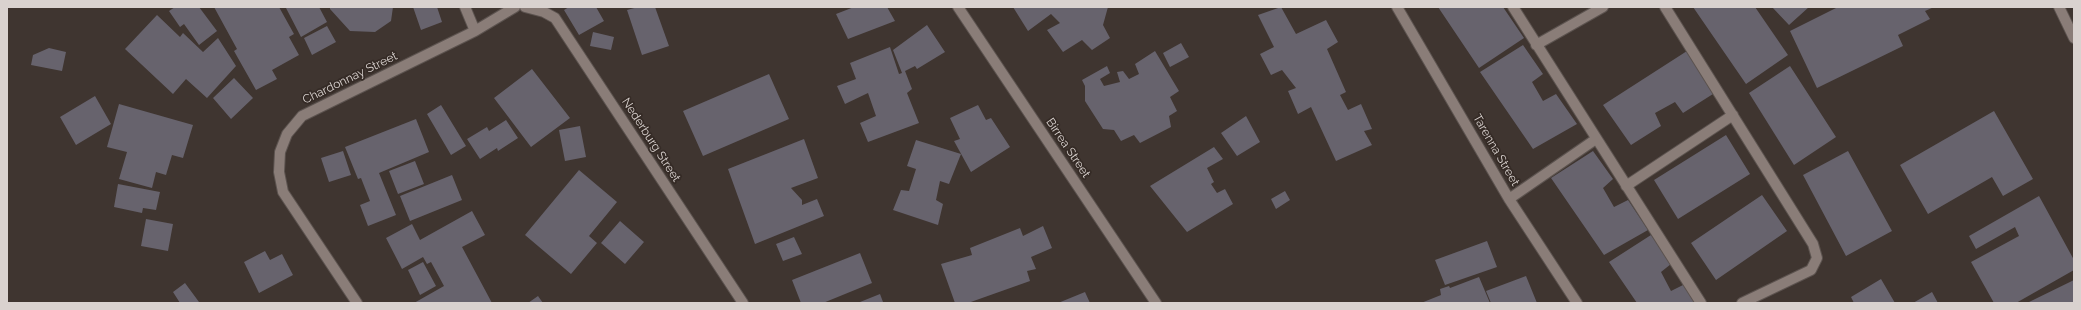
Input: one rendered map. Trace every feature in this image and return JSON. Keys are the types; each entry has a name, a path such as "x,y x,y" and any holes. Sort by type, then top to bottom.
{"street":[{"path":"465,7 475,31 515,7"},
{"name":"Nederburg Street","path":"525,7 544,12 555,18 743,303"},
{"name":"Birrea Street","path":"958,7 1156,303"},
{"name":"Tarenna Street","path":"1397,7 1509,199 1577,303"},
{"path":"1512,7 1700,303"},
{"path":"1536,45 1603,7"},
{"path":"1665,7 1813,244 1817,258 1811,270 1742,303"},
{"path":"2059,7 2074,38"},
{"name":"Chardonnay Street","path":"357,303 283,192 279,172 280,152 287,134 302,116 475,31"},
{"path":"1626,186 1733,115"},
{"path":"1509,199 1596,139"}],"building":[{"path":"175,7 199,7 217,31 199,45 184,24 180,27 169,11"},
{"path":"214,7 279,7 294,34 289,37 299,55 272,70 277,79 256,90 234,51 237,49"},
{"path":"319,7 327,22 301,37 286,8"},
{"path":"330,7 393,7 391,21 375,32 350,31 330,9"},
{"path":"413,7 437,7 442,22 421,30"},
{"path":"569,7 596,7 604,21 579,35 564,10"},
{"path":"638,7 655,7 669,46 642,55 627,10"},
{"path":"854,7 887,7 895,21 848,39 836,14"},
{"path":"1013,7 1108,7 1103,25 1110,38 1092,50 1082,40 1063,52 1047,30 1060,23 1051,14 1028,31"},
{"path":"1281,7 1296,34 1326,20 1338,42 1327,49 1346,92 1340,95 1348,110 1361,104 1372,129 1364,131 1372,145 1336,161 1311,107 1298,114 1288,91 1296,88 1282,70 1271,75 1260,54 1274,47 1258,15"},
{"path":"1438,7 1503,7 1524,38 1479,68"},
{"path":"1693,7 1755,7 1788,55 1746,84"},
{"path":"1772,7 1809,7 1789,25"},
{"path":"1838,7 1934,7 1925,11 1930,19 1898,35 1903,46 1817,88 1790,31"},
{"path":"157,15 180,37 183,33 203,52 218,38 236,66 207,98 186,79 173,94 125,49"},
{"path":"927,25 945,52 917,69 915,66 905,71 912,89 907,93 919,123 868,142 860,123 876,116 868,93 845,104 837,86 856,79 850,63 890,47 899,74 902,73 893,50"},
{"path":"327,26 336,42 312,55 304,38"},
{"path":"593,32 614,37 611,50 590,46"},
{"path":"1181,43 1189,57 1170,67 1163,53"},
{"path":"1523,45 1543,74 1532,82 1543,101 1556,94 1577,124 1533,149 1480,72"},
{"path":"49,48 66,52 62,71 31,65 33,55"},
{"path":"1155,51 1179,91 1170,97 1177,111 1169,116 1171,127 1140,143 1134,135 1121,141 1114,130 1103,129 1085,101 1085,86 1082,80 1107,66 1110,73 1100,79 1104,86 1120,82 1117,72 1123,71 1129,79 1139,74 1135,64"},
{"path":"1687,51 1713,94 1683,113 1675,102 1655,113 1661,126 1631,145 1603,105"},
{"path":"1790,66 1836,137 1794,165 1749,93"},
{"path":"532,69 570,118 531,147 494,98"},
{"path":"769,74 789,119 703,156 683,111"},
{"path":"234,78 253,98 231,119 213,98"},
{"path":"95,96 111,124 76,145 60,117"},
{"path":"119,104 193,125 183,158 172,155 166,175 156,172 152,188 119,179 127,152 107,147"},
{"path":"441,105 466,146 451,155 427,114"},
{"path":"978,105 986,120 991,118 1010,147 971,172 954,141 960,139 950,118"},
{"path":"1994,111 2033,179 2003,196 1992,177 1928,214 1900,165"},
{"path":"1246,116 1260,142 1237,156 1221,133"},
{"path":"416,119 429,152 379,173 396,215 368,226 360,205 370,201 361,178 358,179 345,147"},
{"path":"506,120 518,138 498,151 497,148 480,159 467,139 487,127 489,131"},
{"path":"580,126 586,157 565,161 559,130"},
{"path":"1726,135 1750,174 1678,219 1654,180"},
{"path":"804,139 818,178 791,188 802,200 802,205 817,199 824,216 755,244 728,169"},
{"path":"916,140 961,154 949,184 940,181 936,200 943,204 938,225 893,210 901,190 909,191 916,169 907,166"},
{"path":"1214,147 1223,159 1207,168 1214,182 1211,184 1217,193 1225,189 1233,204 1187,232 1150,186"},
{"path":"343,151 351,175 329,182 321,158"},
{"path":"1593,151 1613,179 1603,188 1614,207 1628,200 1648,230 1604,255 1551,178"},
{"path":"1848,151 1892,231 1846,256 1803,175"},
{"path":"415,161 424,184 398,194 389,171"},
{"path":"579,170 617,202 589,236 597,243 571,274 525,235"},
{"path":"452,175 462,200 410,221 400,196"},
{"path":"118,184 160,192 156,210 143,208 142,213 114,207"},
{"path":"1285,191 1290,200 1276,209 1271,199"},
{"path":"1762,195 1787,231 1716,280 1691,243"},
{"path":"2039,196 2074,260 2074,270 2016,303 1994,303 1971,262 2019,236 2015,227 1976,249 1969,236"},
{"path":"472,211 485,235 462,247 492,303 414,303 444,286 431,262 427,264 423,257 402,269 386,238 412,224 420,240"},
{"path":"146,219 173,224 168,251 141,246"},
{"path":"620,221 644,242 625,264 601,243"},
{"path":"1043,226 1052,248 1031,257 1036,269 1027,271 1030,281 968,303 955,303 941,264 972,255 970,248 1020,228 1023,236"},
{"path":"1651,235 1671,264 1661,272 1671,291 1685,284 1698,303 1637,303 1609,262"},
{"path":"794,237 802,254 783,261 776,244"},
{"path":"1487,241 1497,267 1445,285 1435,260"},
{"path":"265,251 270,260 282,254 293,275 259,293 244,262"},
{"path":"860,253 872,283 823,303 801,303 792,280"},
{"path":"423,262 436,286 420,295 408,270"},
{"path":"1526,276 1537,303 1491,303 1486,291"},
{"path":"1479,277 1490,303 1421,303 1441,295 1440,289 1449,286 1450,288"},
{"path":"1881,279 1895,303 1854,303 1851,297"},
{"path":"2074,280 2074,303 2027,303"},
{"path":"185,283 199,302 198,303 180,303 173,292"},
{"path":"1085,292 1090,303 1058,303"},
{"path":"1932,292 1938,303 1913,303"},
{"path":"880,294 883,302 860,303 860,302"},
{"path":"538,296 543,303 528,303"}]}
